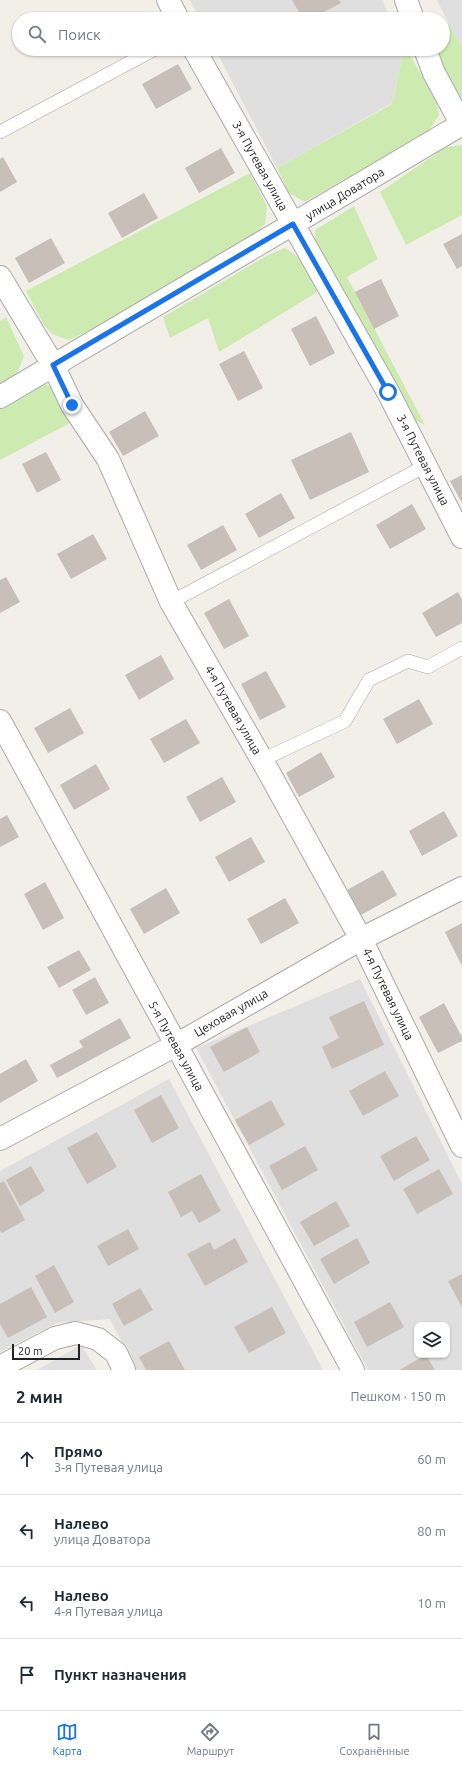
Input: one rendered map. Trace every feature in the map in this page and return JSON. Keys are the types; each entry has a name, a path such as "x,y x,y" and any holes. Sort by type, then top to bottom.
{"street":[{"path":"168,0 174,12"},
{"path":"406,0 410,12"},
{"name":"3-я Путевая улица","path":"198,56 388,392 427,465 462,537"},
{"path":"428,56 434,73 462,125"},
{"name":"улица Доватора","path":"0,397 462,125"},
{"name":"4-я Путевая улица","path":"0,277 53,365 72,405 108,459 171,602 262,760 361,939 462,1146"},
{"name":"5-я Путевая улица","path":"0,721 353,1370"},
{"name":"Цеховая улица","path":"0,1139 176,1045 361,939 462,888"},
{"path":"0,1367 55,1338 76,1333 98,1339 116,1353 124,1370"}],"lane":[{"path":"0,132 142,56"},
{"path":"171,602 427,465"},
{"path":"262,760 346,721 369,680 408,661 428,667 462,648"}],"shaded area":[{"path":"190,0 382,0 388,12 196,12"},
{"path":"437,0 462,0 462,48 450,26 450,12 443,12"},
{"path":"219,56 402,56 392,103 277,168"},
{"path":"360,979 462,1184 462,1370 368,1370 196,1048"},
{"path":"169,1079 323,1370 136,1370 110,1319 57,1323 0,1352 0,1171"},
{"path":"81,1345 97,1370 37,1370"}],"green space":[{"path":"450,26 462,48 462,99 453,92 437,56 450,56"},
{"path":"402,56 410,56 435,97 439,115 429,131 305,202 289,193 277,168 392,104"},
{"path":"462,145 462,215 406,245 380,192 446,147"},
{"path":"250,173 267,206 265,224 252,237 92,329 69,340 52,334 44,325 26,291"},
{"path":"354,206 378,259 347,277 425,425 416,421 392,376 324,262 316,245 315,230"},
{"path":"285,248 305,262 319,291 219,352 208,318 170,338 163,317 268,255"},
{"path":"6,317 24,356 17,374 0,383 0,321"},
{"path":"44,383 54,389 70,423 0,460 0,407"}],"building":[{"path":"292,0 339,0 341,3 324,12 299,12"},
{"path":"178,64 192,89 156,109 142,84"},
{"path":"221,148 235,173 199,193 185,168"},
{"path":"3,157 17,182 0,192 0,159"},
{"path":"144,193 158,218 122,238 108,213"},
{"path":"462,234 462,266 457,269 443,244"},
{"path":"51,238 65,263 29,283 15,258"},
{"path":"381,279 399,316 374,329 355,292"},
{"path":"316,316 335,353 310,366 291,329"},
{"path":"244,351 263,388 238,401 219,364"},
{"path":"145,411 159,436 123,456 109,432"},
{"path":"351,432 369,472 310,500 291,460"},
{"path":"46,452 61,480 37,493 22,464"},
{"path":"462,475 462,503 450,481"},
{"path":"281,493 295,518 259,538 245,514"},
{"path":"412,504 426,529 390,549 376,525"},
{"path":"223,525 237,550 201,570 187,545"},
{"path":"93,534 107,559 71,579 57,554"},
{"path":"6,577 20,602 0,613 0,580"},
{"path":"458,592 462,600 462,623 436,637 422,613"},
{"path":"229,599 249,636 224,649 204,613"},
{"path":"161,655 174,679 139,700 125,675"},
{"path":"266,671 286,707 260,720 241,684"},
{"path":"419,699 433,724 397,744 383,719"},
{"path":"70,708 84,733 48,753 34,728"},
{"path":"186,719 200,743 164,763 150,739"},
{"path":"321,752 335,777 299,797 286,773"},
{"path":"96,764 110,789 74,810 60,785"},
{"path":"222,777 236,802 200,822 186,797"},
{"path":"444,811 458,836 422,856 409,831"},
{"path":"7,815 19,837 0,847 0,819"},
{"path":"251,837 265,862 229,882 215,857"},
{"path":"383,870 397,895 361,915 347,890"},
{"path":"45,882 64,918 43,930 24,894"},
{"path":"166,888 180,913 144,934 130,909"},
{"path":"285,898 299,923 261,944 247,919"},
{"path":"462,923 462,966 445,932"},
{"path":"79,950 91,970 59,988 47,967"},
{"path":"95,977 109,1003 86,1015 72,990"},
{"path":"364,1001 384,1045 332,1069 322,1047 339,1038 329,1017"},
{"path":"444,1003 462,1037 462,1041 438,1053 419,1017"},
{"path":"120,1018 131,1038 57,1078 50,1065 83,1047 79,1041"},
{"path":"247,1027 260,1052 224,1072 210,1047"},
{"path":"26,1059 38,1081 0,1103 0,1074"},
{"path":"385,1071 399,1096 363,1116 349,1091"},
{"path":"161,1095 179,1128 152,1143 134,1110"},
{"path":"271,1100 285,1125 249,1145 235,1120"},
{"path":"97,1132 117,1167 87,1184 67,1148"},
{"path":"416,1136 430,1160 394,1181 380,1156"},
{"path":"305,1146 318,1170 282,1190 269,1166"},
{"path":"31,1166 45,1191 20,1206 6,1180"},
{"path":"439,1169 453,1194 417,1214 403,1189"},
{"path":"201,1174 221,1211 199,1223 192,1211 181,1217 168,1192"},
{"path":"4,1181 25,1220 2,1233 0,1231 0,1183"},
{"path":"336,1201 350,1226 314,1246 300,1222"},
{"path":"128,1229 139,1249 108,1266 97,1246"},
{"path":"235,1238 248,1262 205,1286 187,1254 210,1242 214,1250"},
{"path":"357,1238 370,1263 334,1284 320,1259"},
{"path":"54,1265 74,1302 55,1313 35,1276"},
{"path":"462,1274 462,1307 448,1281"},
{"path":"31,1287 47,1317 8,1338 0,1324 0,1304"},
{"path":"140,1288 153,1310 124,1326 112,1304"},
{"path":"390,1302 404,1327 367,1347 354,1322"},
{"path":"272,1307 286,1333 249,1353 234,1327"},
{"path":"169,1341 185,1370 146,1370 139,1357"},
{"path":"421,1358 428,1358 435,1370 399,1370"}],"route":[{"path":"72,405 53,365 293,224 388,392"}]}
